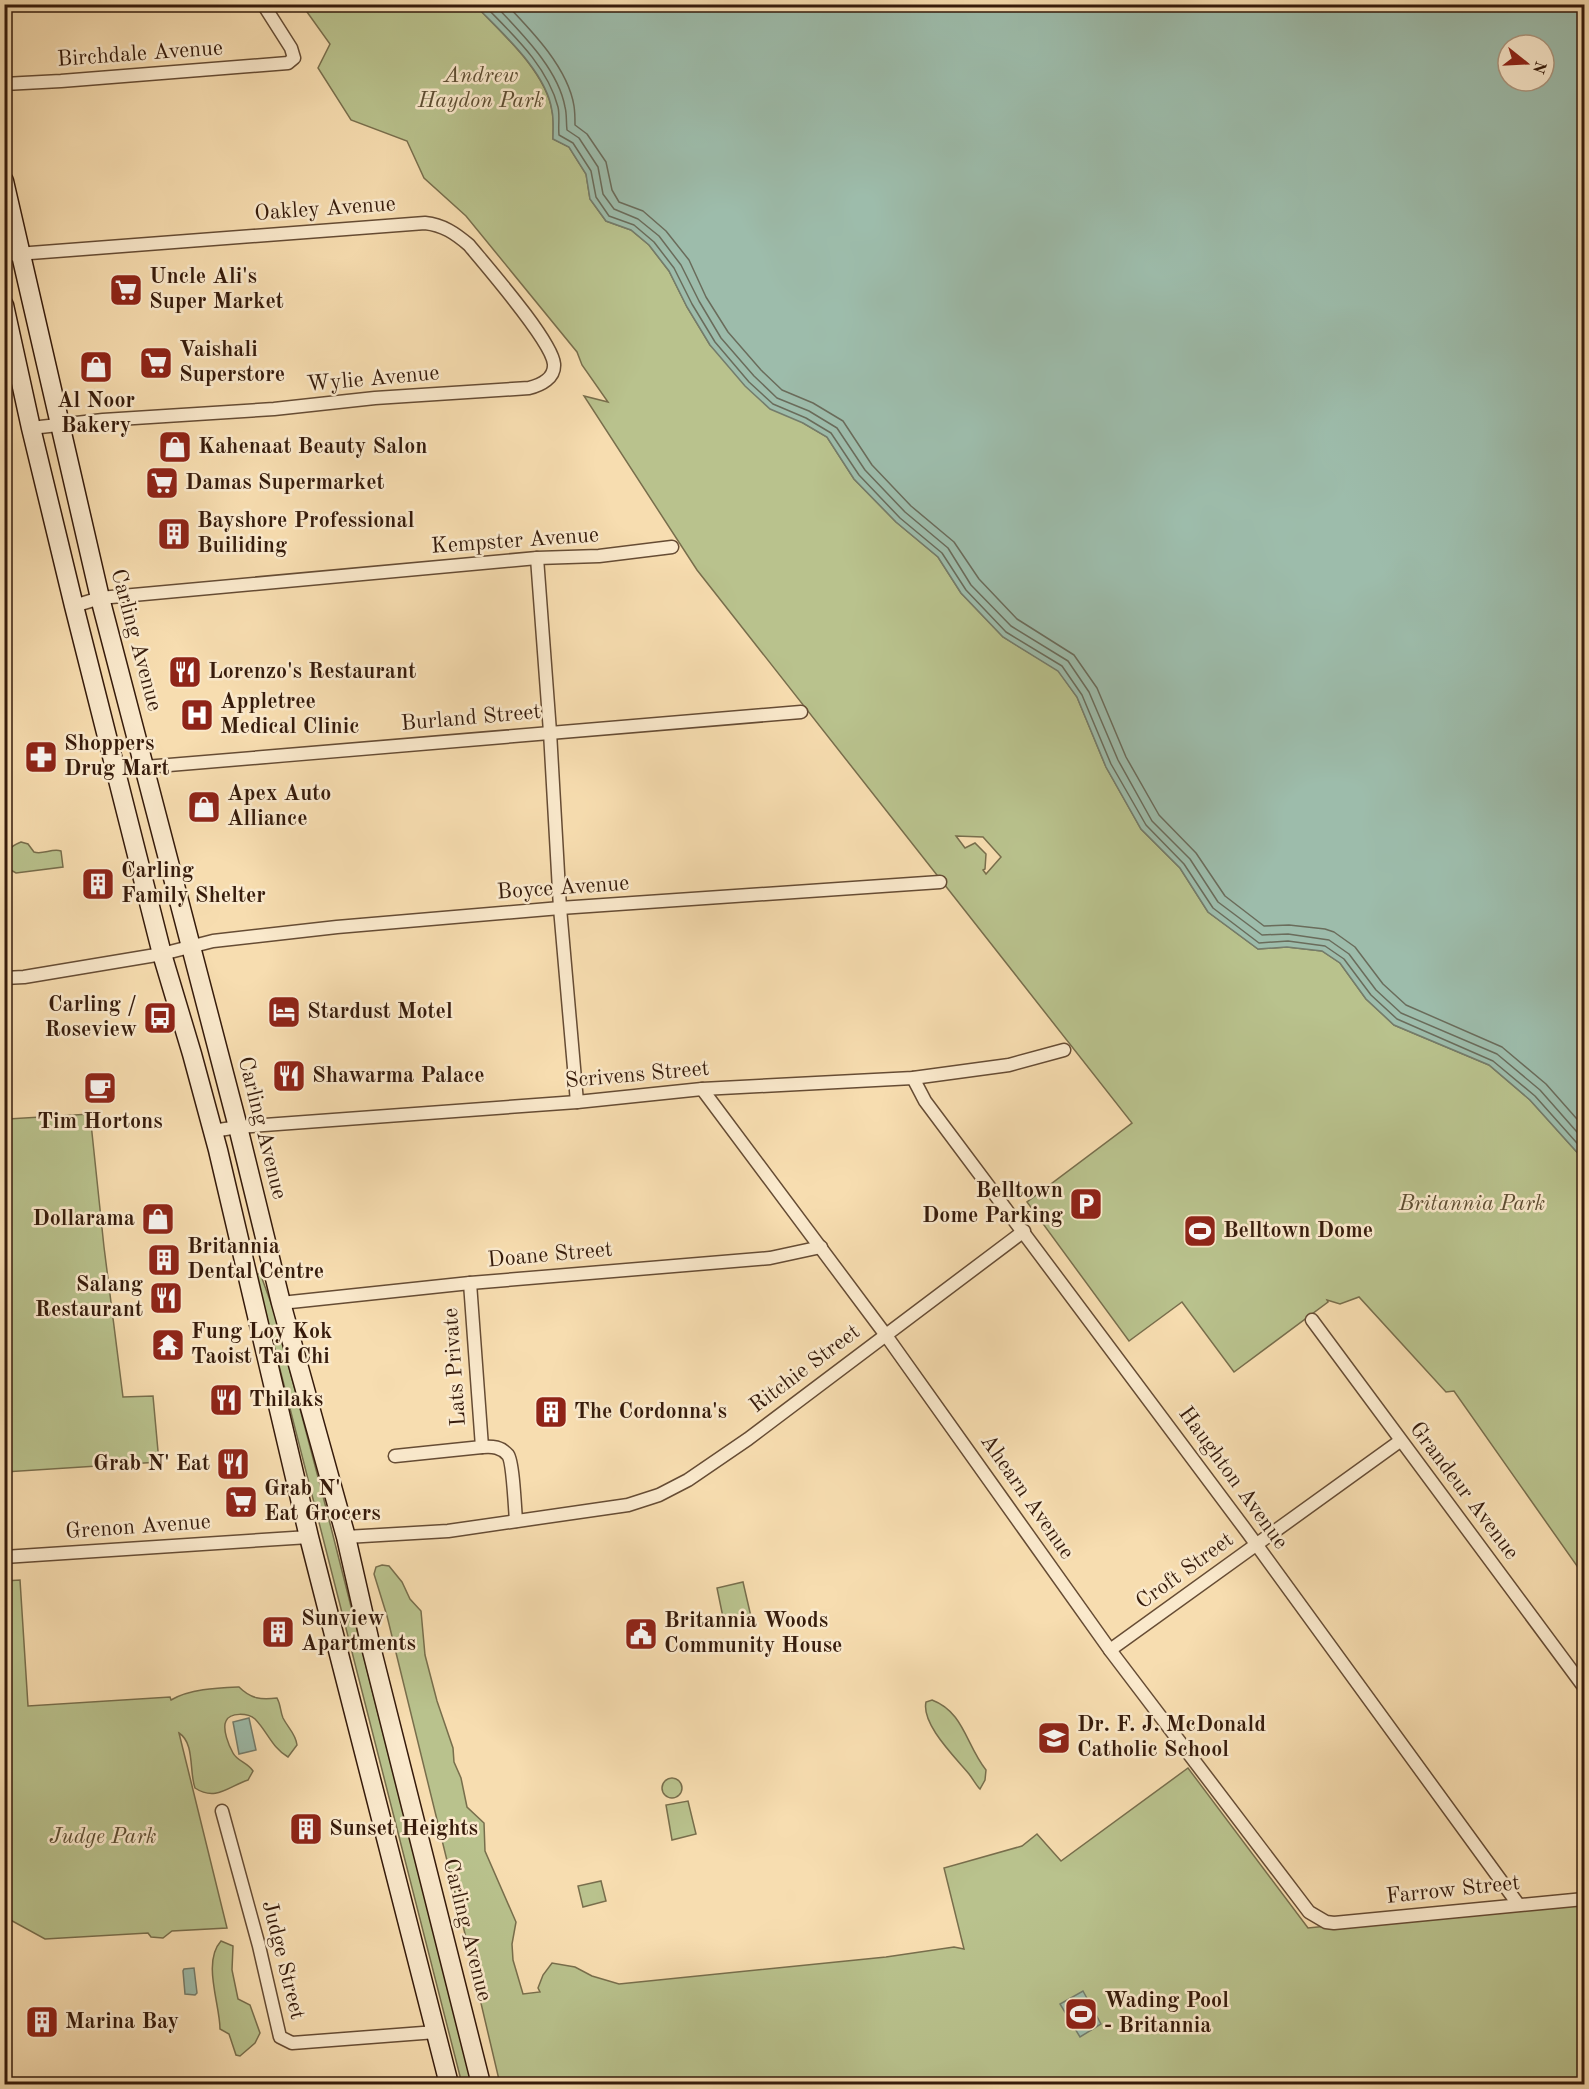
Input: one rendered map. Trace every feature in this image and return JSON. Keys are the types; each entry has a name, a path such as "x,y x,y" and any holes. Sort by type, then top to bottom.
{"main road":[{"name":"Carling Avenue","path":"4,181 13,254 61,425 100,598 238,1127 281,1302 346,1537 481,2085"},
{"path":"4,305 74,606 162,954 213,1131 309,1537 449,2085"}],"street":[{"name":"Birchdale Avenue","path":"4,84 288,63 294,58 291,48 263,4"},
{"name":"Oakley Avenue","path":"13,254 425,223 439,225 456,234 469,245 540,335 550,352 554,365 552,374 540,385"},
{"name":"Wylie Avenue","path":"31,428 103,420 274,409 375,398 529,388 540,385"},
{"name":"Kempster Avenue","path":"74,606 100,598 537,558 599,556 672,547"},
{"path":"537,558 560,908 577,1102"},
{"name":"Burland Street","path":"145,767 801,712"},
{"name":"Boyce Avenue","path":"4,978 24,977 162,954 213,941 337,927 560,908 940,882"},
{"name":"Scrivens Street","path":"213,1131 238,1127 577,1102 702,1089 913,1078 1009,1065 1064,1050"},
{"name":"Haughton Avenue","path":"913,1078 925,1101 1256,1545 1518,1904"},
{"name":"Ahearn Avenue","path":"702,1089 821,1247 867,1313 885,1334 1110,1650 1309,1912 1326,1922"},
{"name":"Ritchie Street","path":"346,1537 447,1530 516,1521 628,1505 659,1495 688,1480 748,1439 1024,1231"},
{"name":"Doane Street","path":"281,1302 770,1257 821,1247"},
{"name":"Lats Private","path":"470,1283 482,1447"},
{"name":"Grandeur Avenue","path":"1312,1320 1584,1687"},
{"name":"Croft Street","path":"1110,1650 1400,1441"},
{"path":"395,1456 492,1446 502,1449 510,1457 516,1521"},
{"name":"Grenon Avenue","path":"4,1557 309,1537"},
{"name":"Judge Street","path":"222,1811 259,1946 280,2037 292,2043 436,2032"},
{"name":"Farrow Street","path":"1326,1922 1584,1899"}],"green space":[{"path":"302,5 475,5 521,54 541,82 552,111 553,139 569,147 586,174 590,199 606,221 631,230 649,245 669,271 710,345 803,423 827,437 854,479 896,522 938,557 961,593 1003,637 1058,670 1077,697 1106,767 1141,829 1180,868 1208,912 1258,949 1287,947 1322,951 1340,963 1366,999 1394,1025 1489,1065 1530,1100 1584,1160 1584,1576 1454,1391 1446,1392 1359,1297 1340,1304 1327,1300 1328,1302 1234,1372 1182,1302 1129,1341 1027,1202 1132,1123 697,570 584,396 608,402 582,365 577,352 466,216 424,178 407,141 351,120 318,68 330,44","holes":["956,836 983,837 1001,857 986,874 983,870 986,854 975,843 965,848"]},
{"path":"21,842 28,844 34,852 61,851 63,867 16,873 7,868 5,859 7,852"},
{"path":"5,1066 8,1119 90,1114 123,1397 153,1396 159,1462 5,1472"},
{"path":"260,1273 275,1314 323,1496 472,2084 462,2084 256,1275"},
{"path":"389,1566 402,1582 410,1599 421,1611 425,1655 453,1748 454,1762 461,1778 467,1807 484,1823 485,1851 516,1922 512,1944 513,1960 523,1994 540,1992 538,1988 543,1975 552,1963 575,1967 592,1976 619,1984 886,1957 954,1947 964,1949 944,1868 1022,1846 1037,1834 1061,1861 1188,1768 1308,1928 1584,1900 1584,2084 500,2084 480,1999 482,1998 387,1616 374,1574 376,1567"},
{"name":"Judge Park","path":"20,1580 28,1706 170,1697 171,1700 195,1691 239,1687 257,1698 277,1698 283,1718 297,1745 288,1757 278,1749 255,1719 244,1715 231,1716 225,1724 225,1733 230,1746 235,1756 253,1771 248,1780 222,1792 209,1793 195,1788 190,1751 179,1733 227,1928 172,1931 163,1938 151,1937 148,1933 45,1939 5,1917 4,1581"},
{"path":"743,1582 752,1621 725,1627 717,1588"},
{"path":"932,1700 943,1705 958,1721 986,1770 985,1780 980,1789 934,1730 926,1711 926,1702"},
{"path":"672,1778 679,1781 682,1788 679,1795 672,1798 665,1795 662,1788 665,1781"},
{"path":"688,1801 696,1834 672,1840 666,1805"},
{"path":"601,1881 606,1901 583,1907 578,1886"},
{"path":"221,1941 233,1946 232,1970 238,1999 250,2005 260,2033 255,2043 240,2056 236,2055 229,2034 220,2029 212,1971 216,1950"}],"water":[{"path":"475,5 1584,5 1584,1160 1530,1100 1489,1065 1394,1025 1366,999 1340,963 1322,951 1287,947 1258,949 1208,912 1180,868 1141,829 1106,767 1077,697 1058,671 1003,637 961,593 938,557 896,522 854,479 827,437 803,423 770,409 745,386 710,345 669,271 649,245 631,230 606,221 590,199 586,174 569,147 553,139 552,111 542,82 509,40"},
{"path":"249,1718 256,1750 239,1754 233,1722"},
{"path":"194,1968 197,1993 195,1995 185,1994 183,1971"},
{"name":"Wading Pool - Britannia","path":"1083,1991 1101,2024 1080,2037 1060,2004"}],"place":[{"name":"Uncle Ali's Super Market","path":"126,290"},
{"name":"Vaishali Superstore","path":"156,363"},
{"name":"Al Noor Bakery","path":"96,367"},
{"name":"Kahenaat Beauty Salon","path":"175,447"},
{"name":"Damas Supermarket","path":"162,483"},
{"name":"Bayshore Professional Builiding","path":"174,534"},
{"name":"Lorenzo's Restaurant","path":"185,672"},
{"name":"Appletree Medical Clinic","path":"197,715"},
{"name":"Shoppers Drug Mart","path":"41,757"},
{"name":"Apex Auto Alliance","path":"204,807"},
{"name":"Carling Family Shelter","path":"98,884"},
{"name":"Stardust Motel","path":"284,1012"},
{"name":"Carling / Roseview","path":"160,1018"},
{"name":"Shawarma Palace","path":"289,1076"},
{"name":"Tim Hortons","path":"100,1088"},
{"name":"Belltown Dome Parking","path":"1086,1204"},
{"name":"Dollarama","path":"158,1219"},
{"name":"Belltown Dome","path":"1200,1231"},
{"name":"Britannia Dental Centre","path":"164,1260"},
{"name":"Salang Restaurant","path":"166,1298"},
{"name":"Fung Loy Kok Taoist Tai Chi","path":"168,1345"},
{"name":"Thilaks","path":"226,1400"},
{"name":"The Cordonna's","path":"551,1412"},
{"name":"Grab N' Eat","path":"233,1464"},
{"name":"Grab N' Eat Grocers","path":"241,1502"},
{"name":"Sunview Apartments","path":"278,1632"},
{"name":"Britannia Woods Community House","path":"641,1634"},
{"name":"Dr. F. J. McDonald Catholic School","path":"1054,1738"},
{"name":"Sunset Heights","path":"306,1829"},
{"name":"Wading Pool - Britannia","path":"1081,2014"},
{"name":"Marina Bay","path":"42,2022"}],"park label":[{"name":"Andrew Haydon Park","path":"481,88"},
{"name":"Britannia Park","path":"1472,1204"}]}
